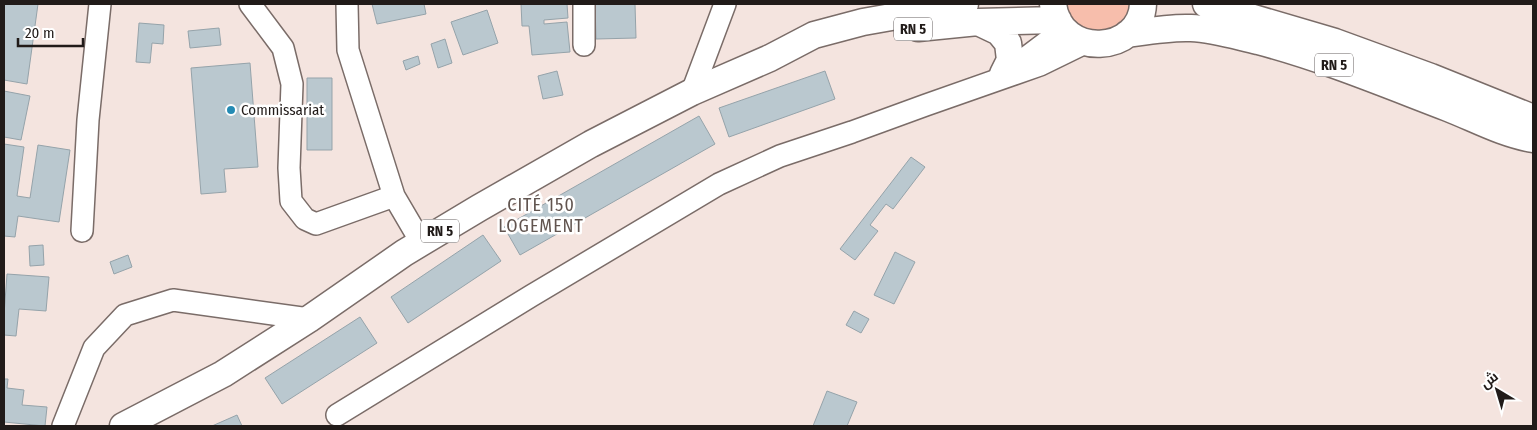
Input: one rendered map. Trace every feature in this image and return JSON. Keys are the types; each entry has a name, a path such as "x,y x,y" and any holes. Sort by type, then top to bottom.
{"main road":[{"path":"1065,24 1100,45 1114,42 1127,34 1137,23 1143,9 1143,4"},
{"name":"RN 5","path":"1206,4 1335,42 1431,77 1533,118"},
{"name":"RN 5","path":"123,426 223,374 309,319 421,242 591,144 692,92 770,58 814,35 863,22 971,13 1065,24"},
{"path":"971,13 999,32 1008,43 1010,60 997,78"},
{"name":"RN 5","path":"1127,34 1168,28 1219,31 1287,49 1517,136 1533,139"}],"street":[{"path":"82,231 88,120 100,4"},
{"path":"250,4 283,48 292,84 289,168 291,201 305,219 316,224 394,196"},
{"path":"347,4 348,50 394,196 421,242"},
{"path":"584,4 584,45"},
{"path":"692,92 725,4"},
{"path":"336,415 719,184 780,156 852,132 997,78 1020,63 1065,24"},
{"path":"63,426 94,348 125,315 173,300 309,319"}],"shaded area":[{"path":"1064,4 1133,4 1131,12 1117,29 1095,34 1074,25"}],"building":[{"path":"4,4 38,4 27,84 4,80"},
{"path":"372,4 424,4 426,14 377,24"},
{"path":"521,4 567,4 568,18 544,20 544,24 567,22 570,52 532,55 529,26 522,26"},
{"path":"595,4 635,4 636,38 596,39"},
{"path":"487,10 498,43 463,55 451,22"},
{"path":"139,23 164,25 163,44 152,43 150,63 136,62"},
{"path":"219,28 221,45 190,48 188,31"},
{"path":"445,39 452,63 438,68 431,44"},
{"path":"418,56 420,64 406,70 403,61"},
{"path":"250,63 258,167 224,169 226,192 201,194 191,68"},
{"path":"557,71 563,95 543,99 538,76"},
{"path":"825,71 835,99 729,137 719,108"},
{"path":"307,78 332,78 332,150 307,150"},
{"path":"4,91 30,96 21,140 4,137"},
{"path":"699,116 715,144 520,255 504,227"},
{"path":"4,144 24,147 17,196 30,198 38,145 70,150 59,222 18,216 15,237 4,236"},
{"path":"911,157 925,167 893,209 886,204 870,225 878,231 855,260 840,249"},
{"path":"483,235 501,261 408,323 391,297"},
{"path":"43,245 44,265 30,266 29,246"},
{"path":"895,252 915,262 894,304 874,295"},
{"path":"128,255 132,267 114,274 110,262"},
{"path":"7,274 49,277 46,311 19,309 16,336 4,335"},
{"path":"854,311 869,319 861,333 846,325"},
{"path":"360,317 377,343 282,404 265,378"},
{"path":"4,379 8,379 7,388 24,390 22,405 47,407 45,426 4,422"},
{"path":"827,391 857,402 847,426 813,426"},
{"path":"237,415 242,426 212,426"}],"place":[{"name":"Commissariat","path":"231,110"}],"district":[{"name":"CITÉ 150 LOGEMENT","path":"541,215"}]}
